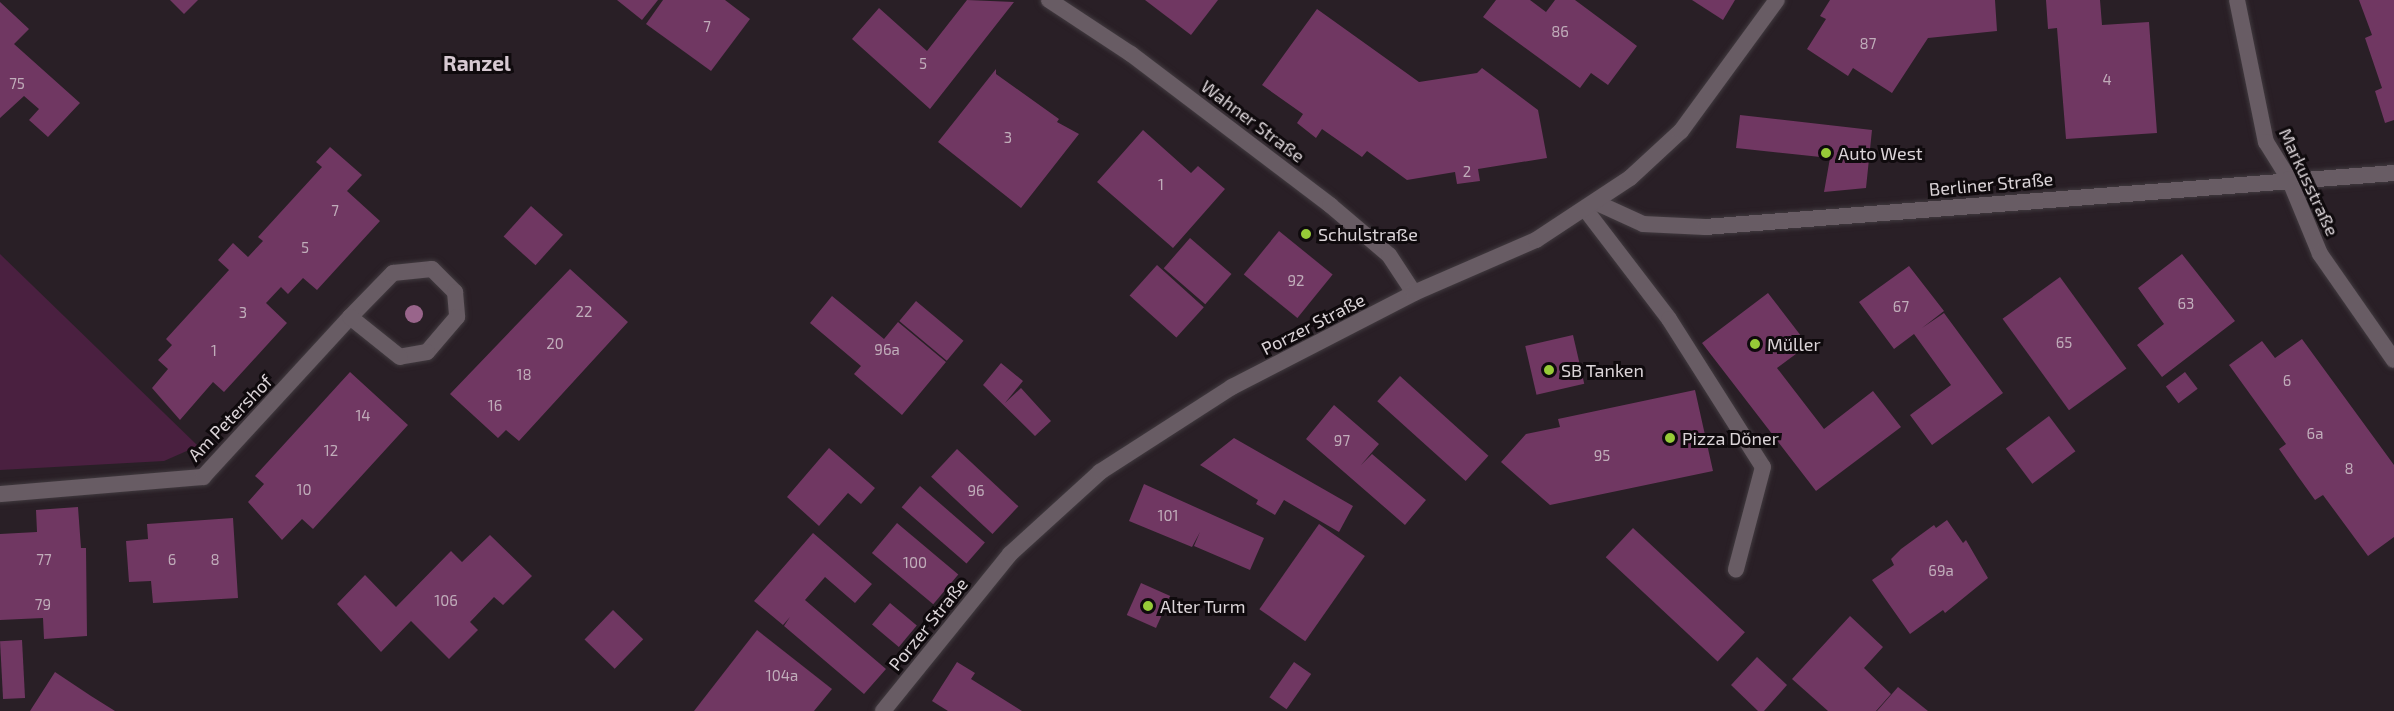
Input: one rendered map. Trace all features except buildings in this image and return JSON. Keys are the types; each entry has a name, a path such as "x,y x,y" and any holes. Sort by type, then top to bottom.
{"street":[{"name":"Wahner Straße","path":"1049,0 1131,54 1330,205 1389,255 1414,293"},
{"name":"Porzer Straße","path":"883,711 1010,554 1100,472 1232,387 1414,293 1536,240 1630,178 1681,131 1777,0"},
{"name":"Markusstraße","path":"2237,0 2265,142 2289,179 2320,254 2394,360"},
{"name":"Berliner Straße","path":"1590,205 1643,224 1705,227 2289,179 2394,173"},
{"path":"1590,205 1669,319 1763,466 1736,569"},
{"name":"Am Petershof","path":"0,494 204,477 350,317 393,273 432,269 455,292 457,317 427,352 400,357 350,317"}],"shaded area":[{"path":"0,254 198,446 164,461 0,470"}],"place":[{"name":"Auto West","path":"1826,153"},
{"name":"Schulstraße","path":"1306,234"},
{"name":"Müller","path":"1755,344"},
{"name":"SB Tanken","path":"1549,370"},
{"name":"Pizza Döner","path":"1670,438"},
{"name":"Alter Turm","path":"1148,606"}],"district":[{"name":"Ranzel","path":"477,63"}]}
